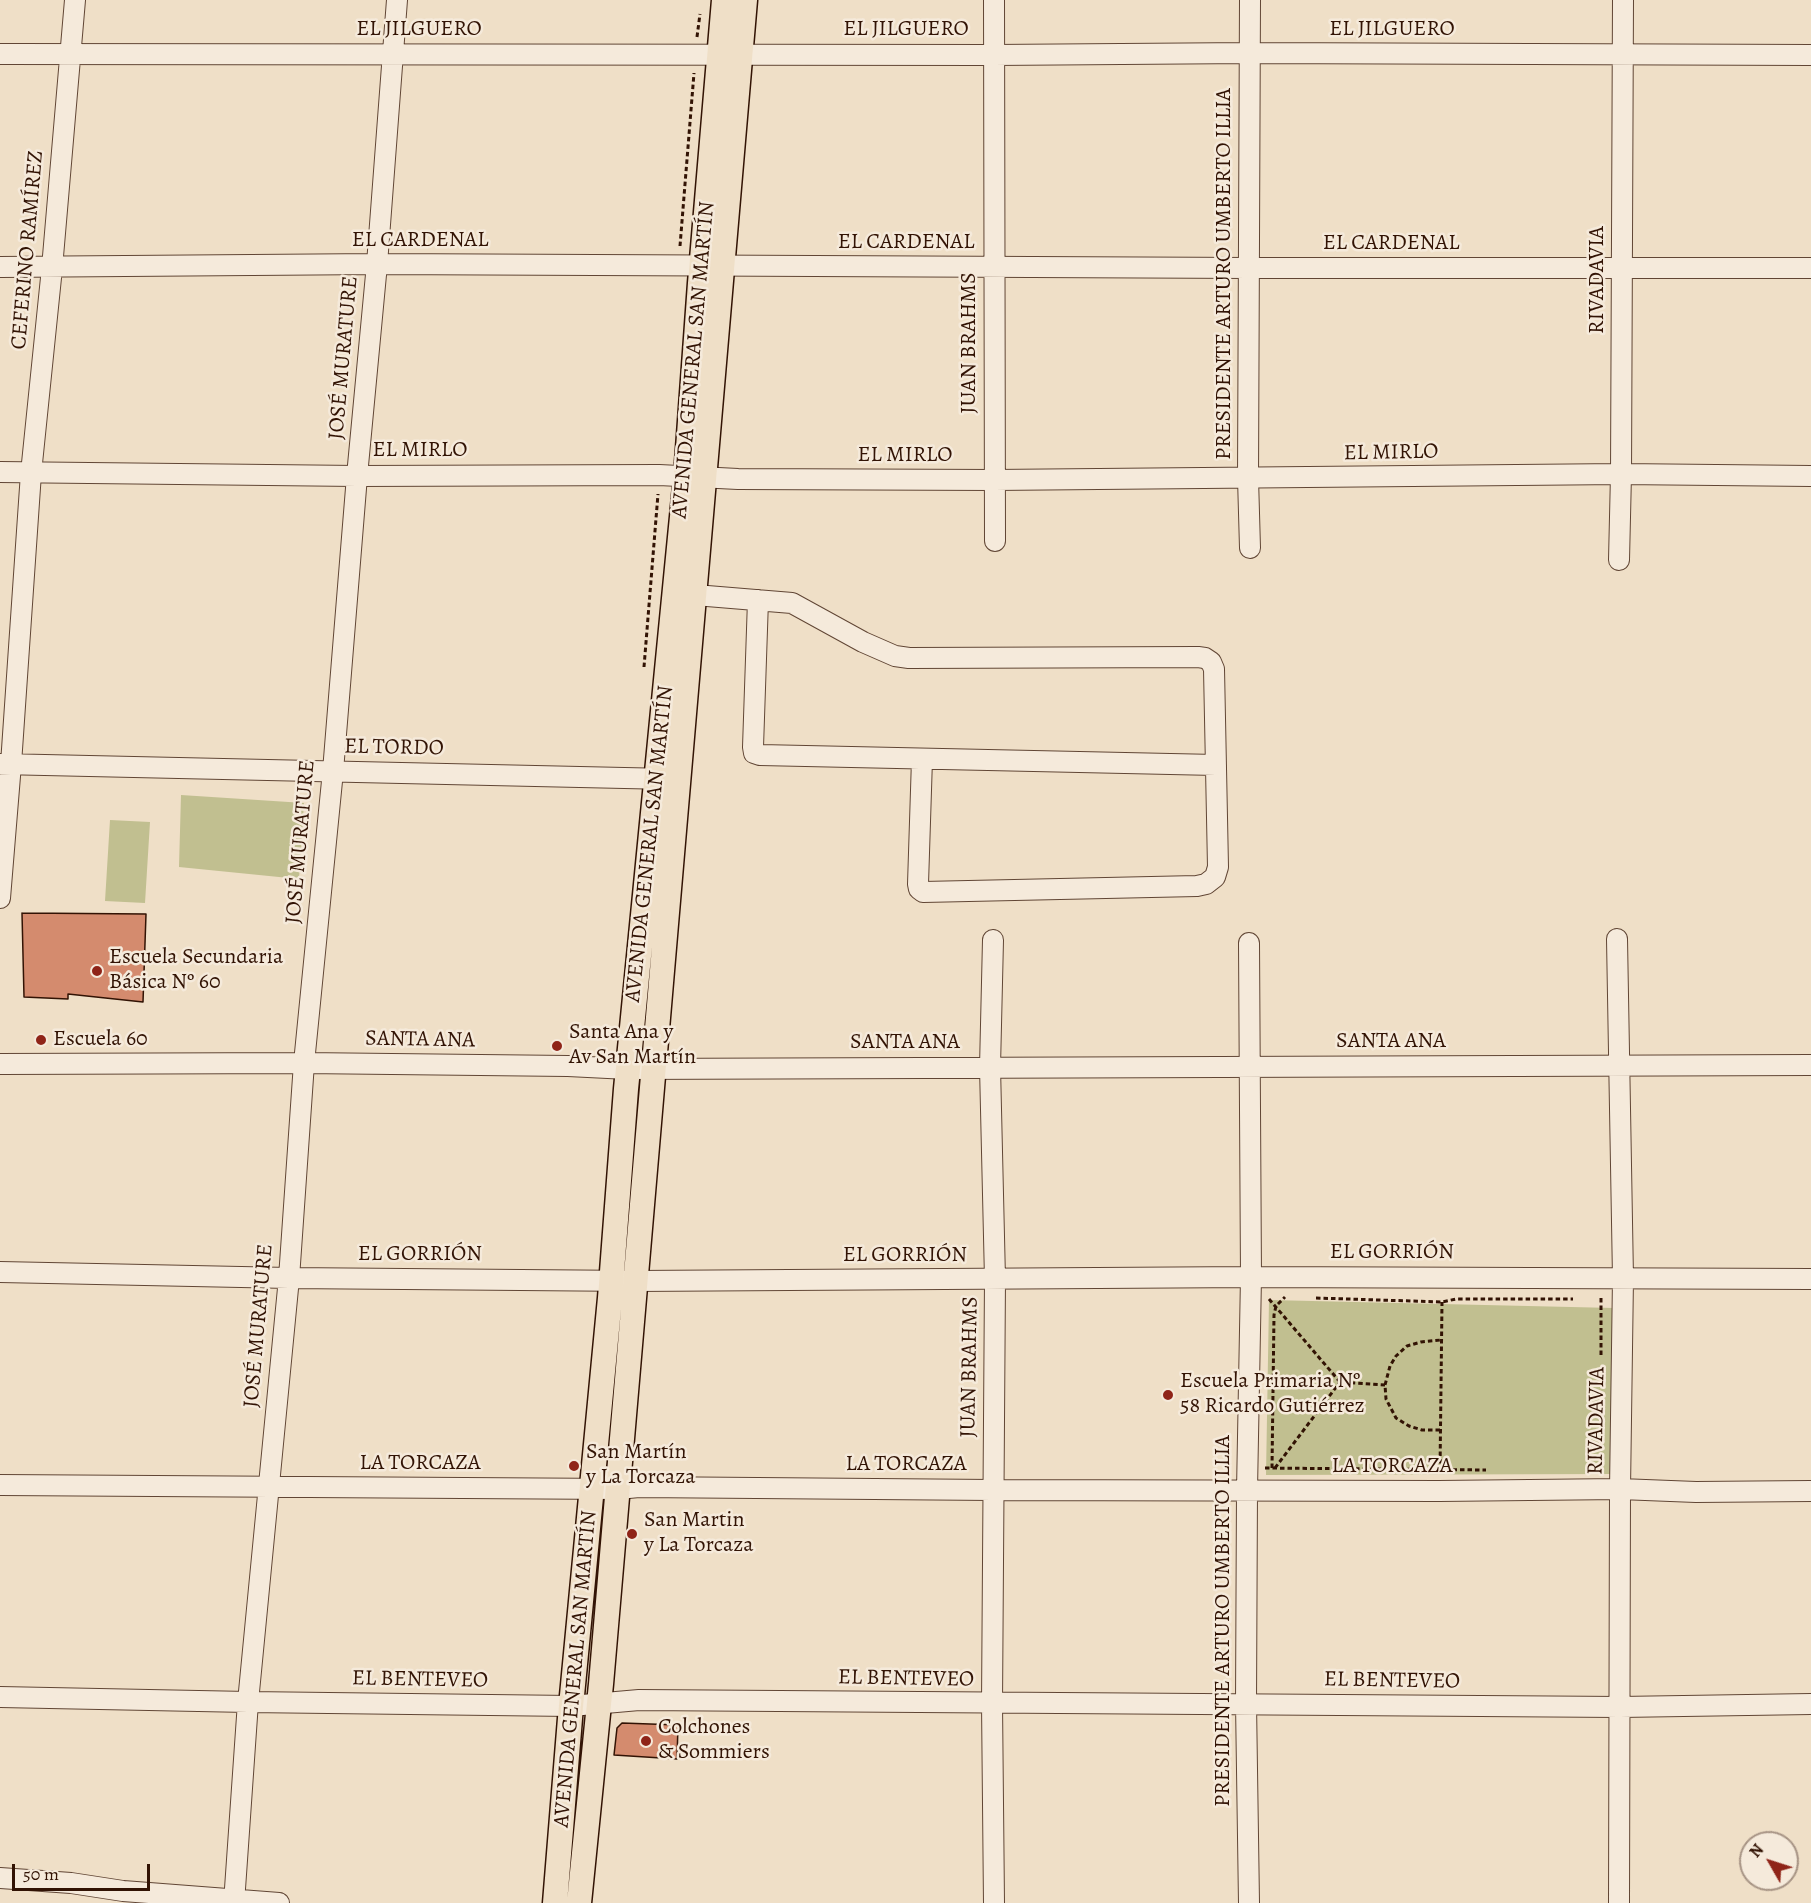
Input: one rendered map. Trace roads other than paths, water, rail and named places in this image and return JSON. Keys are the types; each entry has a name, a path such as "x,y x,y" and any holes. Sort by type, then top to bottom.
{"main road":[{"name":"AVENIDA GENERAL SAN MARTÍN","path":"724,0 730,54"},
{"name":"AVENIDA GENERAL SAN MARTÍN","path":"579,1903 600,1703 636,1281 653,1067 669,779 730,54 745,0"},
{"name":"AVENIDA GENERAL SAN MARTÍN","path":"555,1903 571,1706 612,1280 628,1069 669,779"}],"street":[{"name":"CEFERINO RAMÍREZ","path":"0,898 6,764 75,0"},
{"name":"JOSÉ MURATURE","path":"234,1902 248,1702 289,1278 304,1063 333,771 397,0"},
{"name":"JUAN BRAHMS","path":"994,0 995,541"},
{"name":"PRESIDENTE ARTURO UMBERTO ILLIA","path":"1250,0 1248,478 1250,548"},
{"name":"RIVADAVIA","path":"1619,560 1623,0"},
{"name":"EL JILGUERO","path":"0,54 1811,55"},
{"name":"EL CARDENAL","path":"0,267 376,264 1811,268"},
{"name":"EL MIRLO","path":"0,472 994,480 1621,474 1811,476"},
{"path":"685,595 792,603 863,642 895,656 909,658 1205,658 1214,669 1218,867 1215,878 1206,884 1197,886 923,892 918,889 922,759"},
{"path":"758,600 754,753 760,755 1216,765"},
{"name":"EL TORDO","path":"6,764 669,779"},
{"name":"RIVADAVIA","path":"1617,939 1623,1278 1619,1903"},
{"name":"JUAN BRAHMS","path":"993,940 990,1067 995,1279 992,1490 994,1903"},
{"name":"PRESIDENTE ARTURO UMBERTO ILLIA","path":"1248,1903 1247,1468 1251,1277 1249,943"},
{"name":"SANTA ANA","path":"0,1064 304,1063 568,1066 628,1069 653,1067 1811,1065"},
{"name":"EL GORRIÓN","path":"0,1272 289,1278 636,1281 1251,1277 1811,1279"},
{"name":"LA TORCAZA","path":"0,1485 618,1489 651,1487 992,1490 1811,1491"},
{"name":"EL BENTEVEO","path":"0,1696 571,1706 639,1700 1620,1707 1811,1704"},
{"path":"0,1878 234,1902 279,1903"}],"place":[{"name":"Escuela Secundaria Básica Nº 60","path":"97,971"},
{"name":"Escuela 60","path":"41,1040"},
{"name":"Santa Ana y Av San Martín","path":"557,1046"},
{"name":"Escuela Primaria Nº 58 Ricardo Gutiérrez","path":"1168,1395"},
{"name":"San Martín y La Torcaza","path":"574,1466"},
{"name":"San Martin y La Torcaza","path":"632,1534"},
{"name":"Colchones & Sommiers","path":"646,1741"}]}
